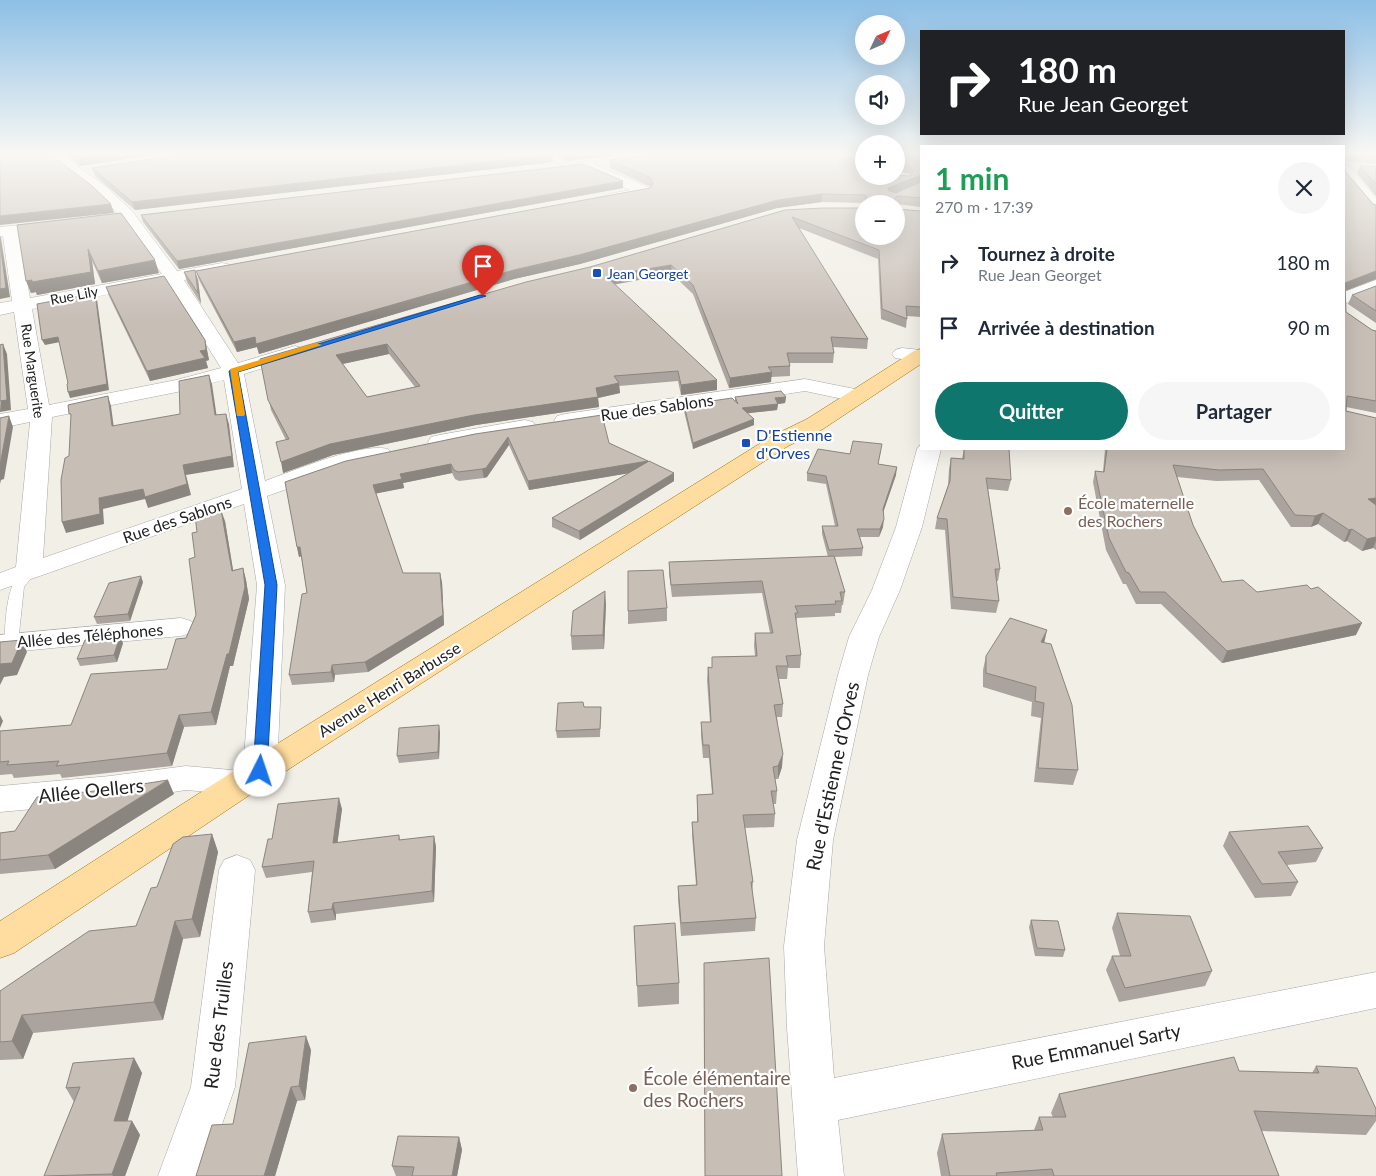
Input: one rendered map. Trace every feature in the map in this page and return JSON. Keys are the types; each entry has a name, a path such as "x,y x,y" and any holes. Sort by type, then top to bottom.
{"main road":[{"name":"Avenue Henri Barbusse","path":"0,941 251,777 780,441 815,424 848,394 916,355 920,343"}],"street":[{"path":"121,210 129,218 172,277 233,371 271,585 251,777"},
{"path":"5,232 68,225"},
{"name":"Rue Marguerite","path":"5,232 23,305 40,413 29,572"},
{"name":"Rue Lily","path":"0,309 242,265"},
{"path":"1345,300 1376,285"},
{"path":"0,421 176,386 233,371 310,347"},
{"name":"Rue des Sablons","path":"0,582 341,462 476,434 805,385 848,394"},
{"name":"Rue d'Estienne d'Orves","path":"821,1176 808,1028 804,946 815,840 853,675 864,637 886,590 909,527 929,450"},
{"name":"Allée des Téléphones","path":"5,643 180,627"},
{"name":"Allée Oellers","path":"0,799 110,789 186,778 251,777"},
{"name":"Rue des Truilles","path":"181,1176 213,1087 237,870"},
{"name":"Rue Emmanuel Sarty","path":"816,1103 1376,990"}],"lane":[{"path":"5,643 17,587 29,572"}],"building":[{"path":"0,210 57,210 0,216"},
{"path":"185,210 462,210 177,261 141,215"},
{"path":"530,210 742,210 579,255 514,270 256,344 255,337 234,342 196,271"},
{"path":"785,210 855,210 855,241 792,217 868,339 831,337 834,353 787,353 790,366 768,367 772,372 730,378 693,285 671,265 606,276 717,380 681,385 678,371 614,376 619,383 596,388 598,397 474,415 330,444 281,462 276,442 289,439 268,400 260,359 526,282 590,267","holes":["387,344 420,386 367,397 336,355"]},
{"path":"905,210 920,211 920,307 906,306 907,319 882,309 879,250 866,245 905,245"},
{"path":"1345,210 1376,210 1376,271 1345,283"},
{"path":"121,213 155,260 98,271 88,249 91,272 32,282 32,280 26,281 17,225"},
{"path":"0,243 6,288 0,289"},
{"path":"195,270 198,293 184,272"},
{"path":"164,276 205,340 206,350 200,351 205,358 147,371 106,287"},
{"path":"1345,283 1346,312 1376,331 1376,401 1347,396 1346,411 1376,418 1376,498 1368,499 1376,505 1376,537 1367,539 1323,513 1315,516 1295,515 1263,469 1219,470 1173,465 1193,525 1222,582 1243,580 1257,592 1307,585 1311,589 1318,587 1362,623 1227,651 1165,592 1140,592 1129,573 1126,572 1109,538 1095,471 1104,472 1107,450 1345,450"},
{"path":"1376,286 1376,311 1352,295"},
{"path":"95,293 107,384 68,392 68,383 58,337 42,340 37,304"},
{"path":"3,344 7,400 0,401 0,345"},
{"path":"209,375 215,415 226,414 232,456 183,465 187,484 145,497 143,489 99,498 100,514 62,522 61,480 65,458 69,456 71,414 69,414 68,405 108,396 112,426 180,414 179,381"},
{"path":"781,391 786,397 775,398 778,404 742,408 754,419 693,443 684,405 732,398 738,404 735,397"},
{"path":"602,415 609,443 648,461 528,481 508,437 486,468 458,472 454,470 451,464 400,474 402,479 373,485 403,573 440,573 443,615 365,662 332,665 331,672 289,675 302,594 307,593 300,547 297,547 285,482 346,461 475,434"},
{"path":"9,416 7,427 0,465 0,418"},
{"path":"853,441 882,444 878,464 897,467 883,509 884,519 880,529 857,529 863,548 829,550 822,526 838,526 826,476 807,473 818,449 850,454"},
{"path":"964,450 1009,450 1011,480 986,478 1000,569 995,569 999,601 953,597 947,519 937,518 950,481 951,458 964,459"},
{"path":"649,461 674,473 579,531 552,518"},
{"path":"221,510 232,571 243,568 245,587 229,654 227,654 211,712 179,715 167,753 56,766 59,761 7,765 9,761 0,762 0,731 71,725 91,674 167,669 176,639 186,638 196,615 189,559 195,557 192,533 197,532 195,515"},
{"path":"834,556 845,592 840,592 842,601 835,601 836,604 795,606 798,613 795,613 801,655 786,656 788,666 776,666 783,704 774,705 783,754 778,766 773,767 777,791 771,791 775,814 743,815 753,882 751,882 756,918 681,923 678,886 697,885 692,822 698,822 697,795 713,794 709,745 703,745 701,722 711,722 708,667 712,668 712,657 757,656 755,633 773,633 762,581 671,585 669,562"},
{"path":"663,570 667,608 628,611 628,571"},
{"path":"141,576 128,614 94,617 109,583"},
{"path":"605,591 603,635 571,636 573,611"},
{"path":"1010,618 1047,630 1041,642 1051,644 1072,705 1078,770 1038,768 1044,703 1035,701 1036,687 986,673 986,656"},
{"path":"120,636 114,655 77,659 85,640"},
{"path":"22,640 12,663 0,664 0,642"},
{"path":"583,702 584,707 601,707 600,729 556,731 558,703"},
{"path":"439,725 438,752 397,756 399,728"},
{"path":"168,780 48,855 0,860 0,833 15,831 37,797 104,790"},
{"path":"339,798 333,843 399,835 399,840 434,836 432,891 333,903 332,909 308,912 314,861 262,867 268,839 272,839 278,804"},
{"path":"1308,826 1323,848 1278,852 1298,882 1262,884 1229,832"},
{"path":"212,834 192,919 175,921 154,1002 22,1015 12,1041 0,1042 0,991 89,931 136,926 151,888 157,887 173,844 183,837"},
{"path":"1117,913 1190,916 1212,971 1125,988 1112,956 1131,956"},
{"path":"1031,920 1058,921 1065,950 1037,948"},
{"path":"675,923 679,983 637,986 634,926"},
{"path":"769,958 782,1176 705,1176 704,963"},
{"path":"306,1036 299,1086 291,1087 264,1176 196,1176 212,1125 233,1124 249,1043"},
{"path":"1234,1057 1239,1071 1319,1073 1316,1066 1357,1068 1376,1109 1376,1116 1254,1111 1279,1176 1054,1176 1052,1169 996,1173 997,1176 950,1176 942,1134 1043,1130 1039,1117 1066,1117 1059,1094"},
{"path":"134,1058 114,1121 132,1121 112,1174 44,1176 80,1087 66,1088 73,1063"},
{"path":"398,1136 459,1137 452,1176 412,1176 414,1167 392,1166"}],"slow traffic":[{"path":"241,414 233,371 318,345"}],"place":[{"name":"Jean Georget","path":"597,273"},
{"name":"D'Estienne d'Orves","path":"746,443"},
{"name":"École maternelle des Rochers","path":"1068,511"},
{"name":"École élémentaire des Rochers","path":"633,1088"}],"route":[{"path":"260,771 271,585 233,371 483,296"}]}
